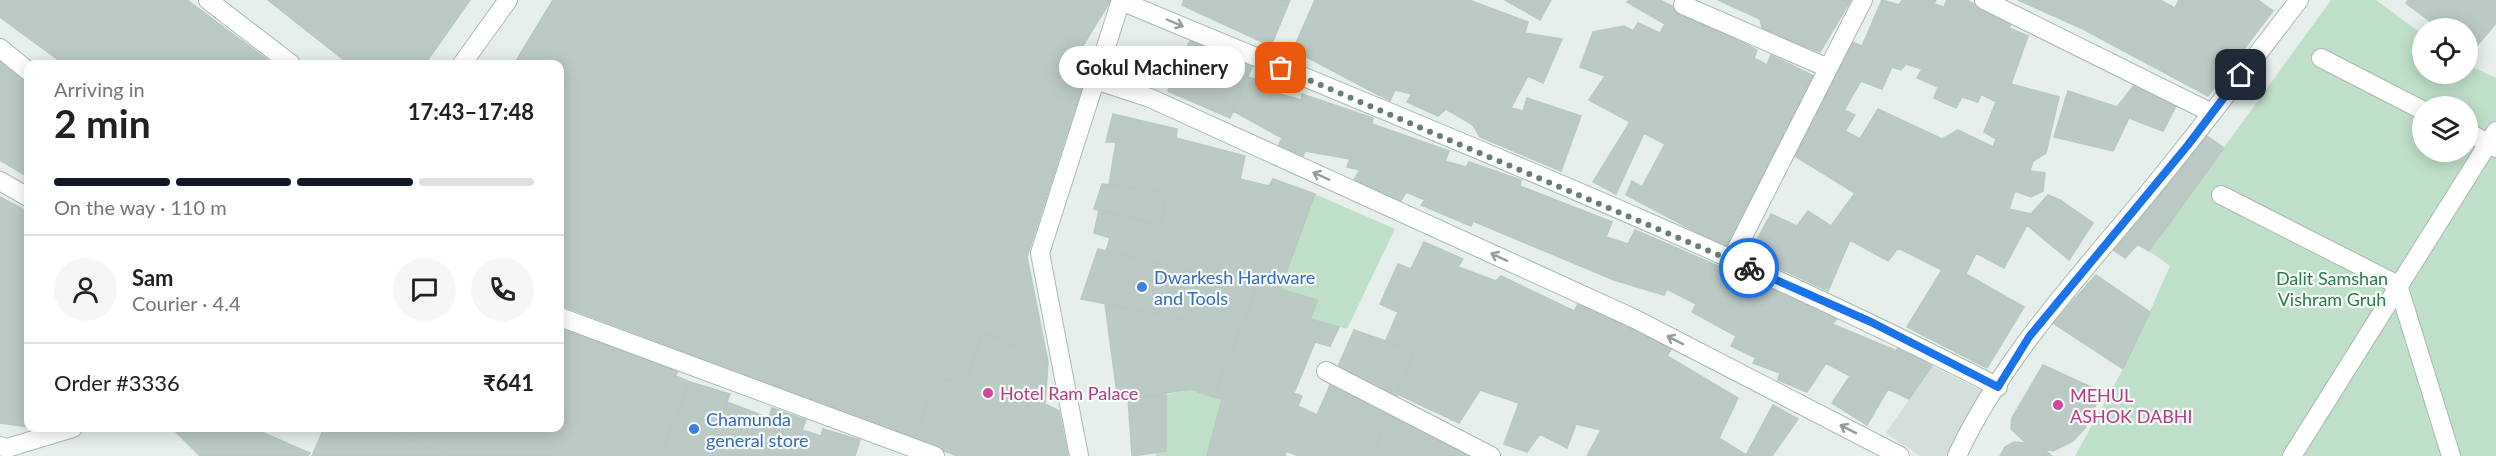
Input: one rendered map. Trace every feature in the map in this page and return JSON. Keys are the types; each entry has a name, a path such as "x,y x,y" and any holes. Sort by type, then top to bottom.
{"street":[{"path":"208,0 286,60"},
{"path":"465,60 508,0"},
{"path":"1079,456 1040,253 1121,0 1731,260 1871,322 1998,387"},
{"path":"1731,260 1863,0"},
{"path":"1983,0 2212,113"},
{"path":"1958,456 2029,337 2212,113 2299,0"},
{"path":"1683,5 1828,68"},
{"path":"0,48 24,68"},
{"path":"2321,58 2412,105"},
{"path":"1095,80 1150,98 1633,318 1900,456"},
{"path":"2292,456 2398,285 2493,140 2478,135"},
{"path":"0,181 24,195"},
{"path":"2221,195 2398,285 2451,456"},
{"path":"564,318 935,456"},
{"path":"1326,371 1491,456"},
{"path":"6,450 61,432"}],"shaded area":[{"path":"1932,366 1986,393 1952,456 1920,456 1886,433"}],"green space":[{"name":"Dalit Samshan Vishram Gruh","path":"2331,0 2376,0 2412,27 2412,84 2478,84 2478,70 2496,78 2496,456 2075,456 2128,360 2170,266 2149,251"},
{"path":"1315,194 1395,229 1347,329 1310,319 1318,300 1280,289"},
{"path":"1191,389 1222,399 1207,456 1156,456 1155,454 1166,451 1166,395"}],"building":[{"path":"0,0 187,0 268,60 59,60 0,17"},
{"path":"268,0 470,0 428,60 344,60"},
{"path":"553,0 1111,0 1066,73 1085,78 1027,257 1048,362 983,332 965,383 938,378 913,438 564,307 564,60 516,60"},
{"path":"1184,0 1290,0 1271,46 1182,5"},
{"path":"1315,0 1469,0 1528,22 1525,33 1562,39 1543,83 1528,76 1511,108 1523,111 1527,98 1581,116 1561,171 1480,137 1473,125 1446,109 1438,116 1407,102 1412,94 1395,90 1390,101 1293,50"},
{"path":"1505,0 1551,0 1540,20"},
{"path":"1630,0 1660,0 1757,50 1754,58 1767,65 1771,55 1814,76 1727,248 1626,195 1632,181 1642,187 1665,144 1644,133 1616,194 1593,182 1630,122 1589,100 1605,76 1580,67 1593,32 1624,26 1633,31 1638,23 1660,33 1665,24 1627,2"},
{"path":"1718,0 1851,0 1820,52 1763,31 1760,19"},
{"path":"1882,0 1899,5 1902,0 1936,0 1934,4 1944,7 1947,0 1966,0 2013,21 2009,28 2028,36 2011,84 2004,82 1996,102 1981,94 1978,102 1962,97 1956,108 1934,98 1938,87 1917,78 1922,69 1906,64 1901,70 1892,67 1882,89 1861,81 1844,110 1855,115 1845,131 1860,139 1878,109 1942,139 1958,130 1993,147 1996,139 2033,161 2030,171 2045,173 2043,191 2031,197 2015,191 2009,209 2031,214 2048,195 2060,200 2093,223 2069,260 2027,225 2004,268 1976,253 1966,274 2024,307 1987,368 1907,327 1942,270 1898,248 1888,261 1850,240 1828,291 1749,254 1771,214 1797,226 1808,211 1831,226 1855,193 1793,155 1852,42 1862,46"},
{"path":"2018,0 2160,0 2175,8 2179,0 2258,0 2273,11 2208,96 2083,29"},
{"path":"2408,0 2496,0 2496,23 2478,45 2478,18 2426,18 2406,3"},
{"path":"1190,40 1254,63 1230,118 1168,91"},
{"path":"0,54 24,73 24,175 0,160"},
{"path":"1248,77 1270,84 1269,91 1301,100 1302,94 1373,118 1372,124 1449,151 1445,161 1466,167 1469,162 1521,180 1520,186 1612,222 1606,237 1628,244 1635,230 1838,318 1832,324 1897,351 1898,346 1932,366 1909,399 1888,389 1867,425 1832,403 1850,376 1826,363 1807,392 1778,380 1780,373 1753,363 1756,358 1731,346 1736,336 1692,312 1696,304 1667,289 1664,295 1614,280 1473,221 1471,226 1421,205 1425,200 1406,192 1400,202 1352,183 1360,170 1347,167 1350,159 1305,151 1302,159 1277,148 1282,138 1233,111"},
{"path":"2004,82 2059,97 2046,153 2033,161 1984,132"},
{"path":"2136,83 2176,106 2163,131 2129,118 2113,151 2054,137 2068,91 2117,107"},
{"path":"1113,114 1177,129 1176,138 1245,156 1240,179 1269,186 1273,179 1315,194 1280,289 1259,283 1213,397 1191,389 1118,401 1105,304 1188,320 1204,275 1106,251 1110,238 1094,233 1099,210 1161,225 1166,192 1109,185 1116,142 1106,142"},
{"path":"2204,134 2224,148 2149,251 2138,244 2125,258 2112,249"},
{"path":"1102,184 1166,192 1161,225 1094,209"},
{"path":"0,197 24,210 24,426 0,423"},
{"path":"1424,242 1463,259 1458,267 1496,281 1501,276 1574,311 1579,303 1672,348 1667,356 1738,398 1719,438 1746,455 1773,405 1798,419 1772,456 1587,456 1601,430 1576,424 1567,448 1540,434 1527,452 1504,444 1519,403 1480,390 1459,423 1397,394 1415,351 1386,340 1398,312 1380,304 1398,264 1411,269"},
{"name":"Dwarkesh Hardware and Tools","path":"1098,249 1204,275 1188,320 1081,299"},
{"path":"2096,275 2150,312 2123,369 2053,323"},
{"path":"1259,283 1318,300 1310,319 1339,327 1330,346 1315,342 1294,393 1302,396 1298,406 1317,415 1354,330 1415,351 1372,456 1299,456 1286,451 1285,456 1207,456 1222,399 1213,397"},
{"path":"564,330 678,370 676,376 690,382 660,456 451,456 389,432 564,432"},
{"name":"Hotel Ram Palace","path":"983,332 1048,362 1045,404 1059,411 1068,456 957,456 913,438 938,378 965,383"},
{"name":"MEHUL ASHOK DABHI","path":"2043,365 2102,392 2085,428 2073,441 2053,451 2044,449 2052,456 2000,456 2005,447 2014,442 2026,443 2011,429 2012,418"},
{"name":"Chamunda general store","path":"690,382 730,394 707,456 660,456"},
{"path":"1166,395 1166,451 1132,456 1128,398"},
{"path":"727,402 769,418 772,408 806,420 802,430 821,436 823,429 860,440 855,456 707,456"},
{"path":"1390,413 1473,456 1372,456"},
{"path":"176,432 261,432 310,453 308,456 200,456"},
{"path":"322,432 389,432 451,456 312,456"}],"way so far":[{"path":"1281,68 1562,186 1749,268"}],"place":[{"name":"Gokul Machinery","path":"1281,68"},
{"name":"Dwarkesh Hardware and Tools","path":"1142,287"},
{"name":"Hotel Ram Palace","path":"988,393"},
{"name":"MEHUL ASHOK DABHI","path":"2058,405"},
{"name":"Chamunda general store","path":"694,429"}],"route":[{"path":"1749,268 1871,322 1998,387 2029,337 2188,145 2241,75"}]}
